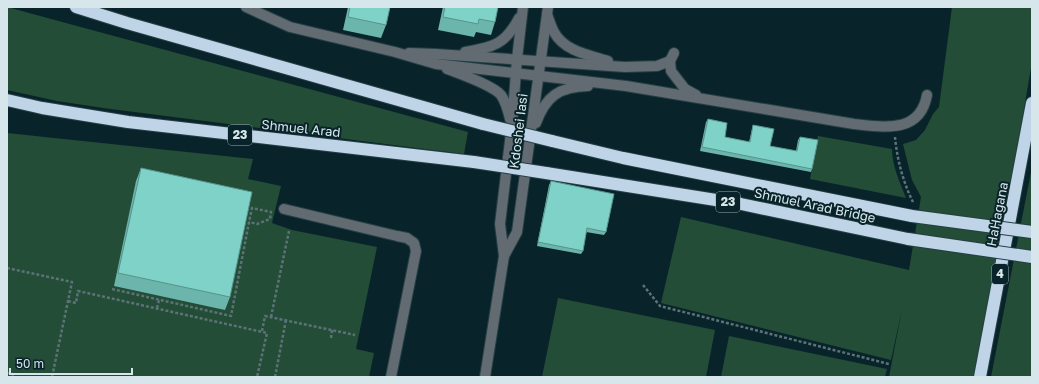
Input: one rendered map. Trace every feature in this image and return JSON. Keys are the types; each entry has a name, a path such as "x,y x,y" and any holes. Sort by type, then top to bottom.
{"highway":[{"name":"Shmuel Arad Bridge","path":"76,7 483,124 552,142 623,158 1032,232"},
{"name":"Shmuel Arad","path":"7,100 42,108 128,122 474,162"},
{"name":"HaHagana","path":"980,377 1032,103"},
{"name":"Shmuel Arad Bridge","path":"474,162 741,204 908,239 1032,257"}],"street":[{"path":"246,7 290,27 395,52 436,64 485,85 500,95 507,108 512,124"},
{"path":"436,54 482,49 505,39 513,29 523,9"},
{"name":"Kdoshei Iasi","path":"485,377 504,256 500,224 512,124 517,59 523,9"},
{"path":"547,10 554,32 559,40 569,47 584,54 625,67"},
{"name":"Kdoshei Iasi","path":"504,256 517,232 547,10"},
{"path":"395,52 540,60 625,67 657,66 672,57 671,71 685,89 705,99"},
{"path":"436,64 626,86 854,124 884,127 902,126 915,118 923,108 927,95"},
{"path":"531,137 544,105 558,91 580,86 626,86"},
{"path":"284,209 407,238 414,243 416,251 391,377"}],"path":[{"path":"895,126 896,150 913,210"},
{"path":"112,289 231,316 249,222 252,208 271,212 270,219 257,224 249,222"},
{"path":"271,317 289,231"},
{"path":"7,268 72,282 52,377"},
{"path":"643,285 660,306 889,364"},
{"path":"68,301 76,303 78,291 267,332 257,377"},
{"path":"157,308 159,300"},
{"path":"262,332 265,316 355,335"},
{"path":"275,377 286,320"},
{"path":"331,338 332,330"},
{"path":"7,372 13,374 12,377"}],"green space":[{"path":"7,7 468,132 464,154 103,108 57,101 7,90"},
{"path":"952,7 1032,7 1032,62 1006,213 974,377 889,377 902,309 891,360 661,303 681,217 909,270 921,197 912,180 903,144 916,140 925,130 933,114 939,107"},
{"path":"7,133 253,159 248,179 281,186 272,223 292,230 377,247 356,349 374,353 369,377 7,377"},
{"path":"818,136 892,149 895,168 906,198 810,179"},
{"path":"1032,167 1032,377 991,377"},
{"path":"558,298 715,330 706,377 542,377"},
{"path":"729,336 887,369 885,377 721,377"}],"building":[{"path":"350,7 390,7 386,25 348,17"},
{"path":"445,7 498,7 495,22 479,19 478,24 443,17"},
{"path":"708,119 727,123 725,137 750,142 753,125 774,129 770,146 797,151 800,137 818,140 812,169 702,147"},
{"path":"141,168 252,192 230,297 118,273"},
{"path":"551,181 614,194 606,232 587,228 583,251 538,242"}]}
